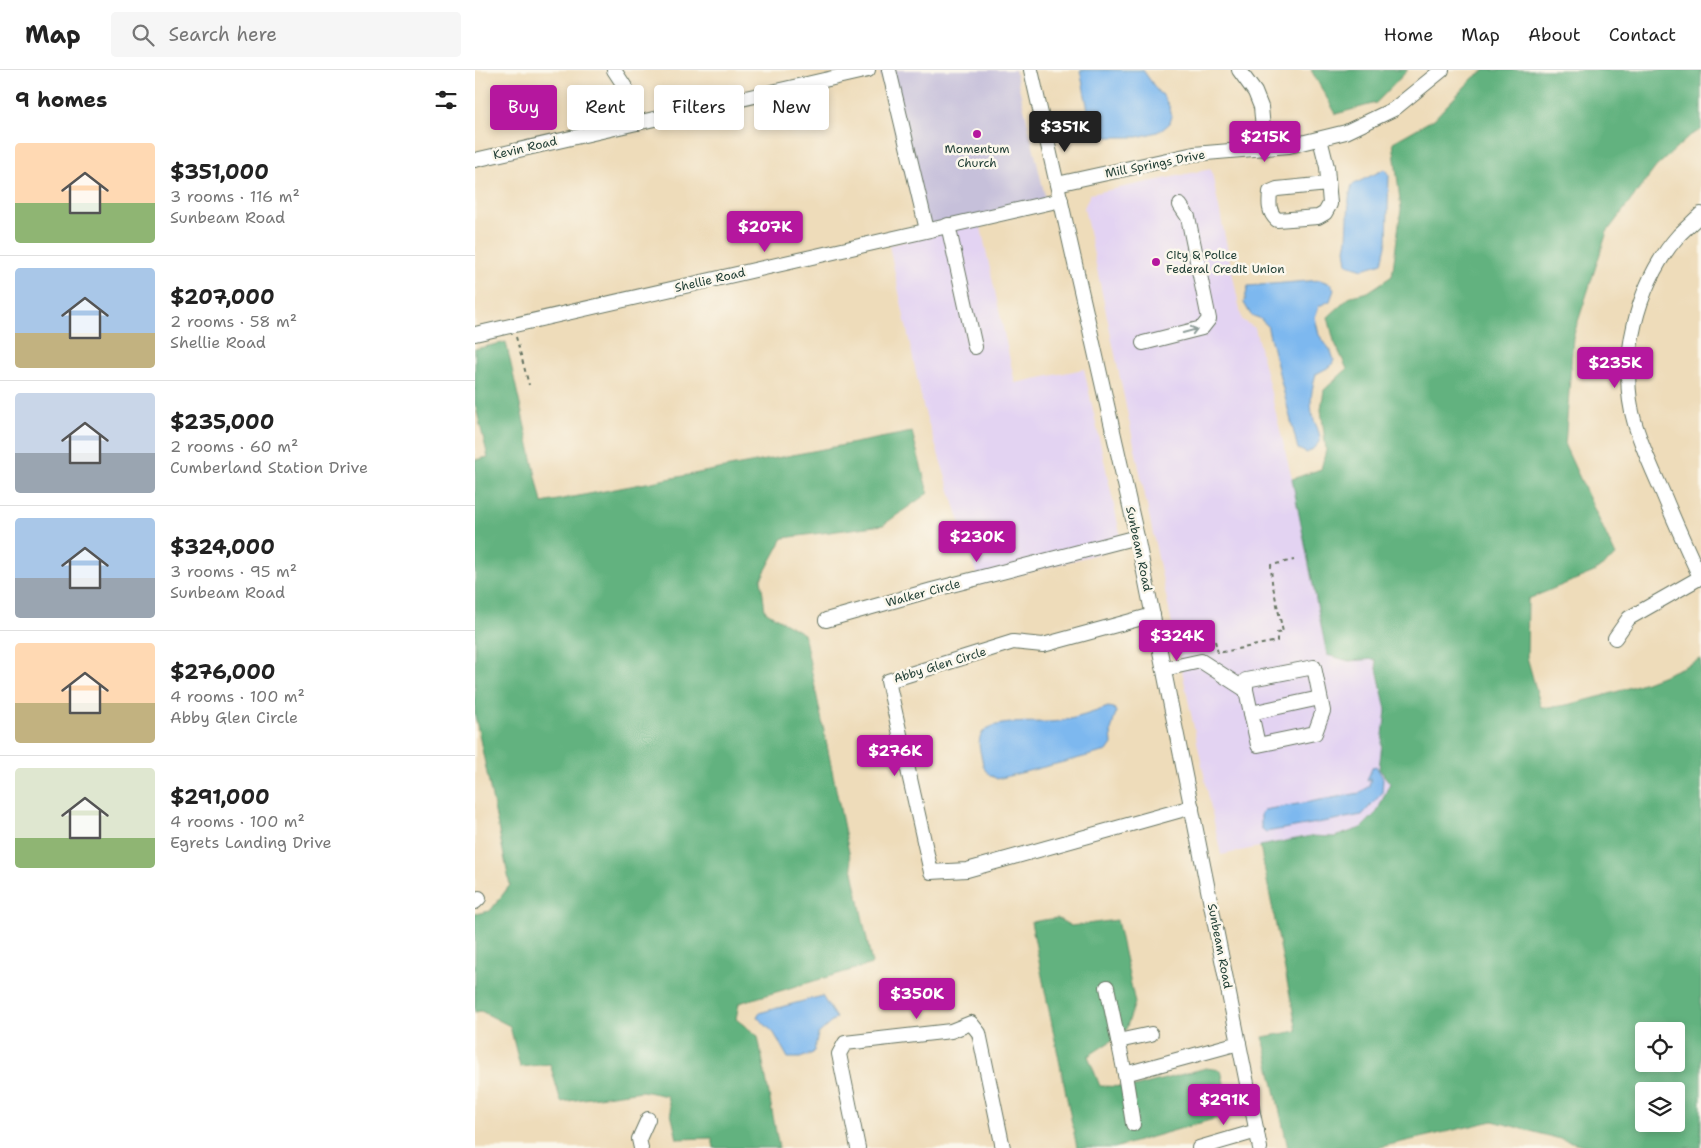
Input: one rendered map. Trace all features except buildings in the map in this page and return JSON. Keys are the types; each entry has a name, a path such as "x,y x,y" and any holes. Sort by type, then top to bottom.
{"street":[{"path":"614,70 624,85"},
{"name":"Kevin Road","path":"644,121 868,70"},
{"path":"889,70 927,230"},
{"name":"Sunbeam Road","path":"1031,70 1137,537 1260,1148"},
{"path":"1239,70 1255,92 1261,107 1265,149"},
{"name":"Mill Springs Drive","path":"1057,184 1194,154 1265,149 1320,140 1347,132 1394,109 1442,70"},
{"name":"Kevin Road","path":"475,160 606,130"},
{"path":"1320,140 1327,167 1328,184"},
{"name":"Shellie Road","path":"475,334 1061,200"},
{"path":"1143,343 1202,328 1209,319 1187,217 1180,205"},
{"path":"1615,638 1629,618 1701,577 1646,455 1634,422 1629,386 1631,345 1635,320 1644,293 1658,265 1678,236 1701,214"},
{"path":"948,225 975,347"},
{"name":"Walker Circle","path":"826,620 932,590 1137,537"},
{"name":"Abby Glen Circle","path":"1153,616 1043,645 1013,642 888,681 931,872 967,870 1192,807"},
{"path":"1164,669 1201,661 1246,690"},
{"path":"1314,667 1320,698 1323,711 1315,733 1258,746 1246,690 1246,680 1314,667"},
{"path":"1251,713 1320,698"},
{"path":"1107,987 1133,1124"},
{"path":"858,1148 839,1054 845,1042 951,1031 971,1023 979,1033 1003,1148"},
{"path":"1118,1041 1151,1034"},
{"path":"1125,1074 1239,1043"},
{"path":"641,1148 639,1139 648,1119"},
{"path":"1199,1148 1257,1131"}],"path":[{"path":"512,326 529,385"},
{"path":"1215,641 1218,653 1277,641 1277,633 1283,632 1272,582 1271,565 1294,560"}],"shaded area":[{"path":"893,70 1015,70 1048,209 921,236 880,73"},
{"path":"1211,169 1242,320 1255,328 1292,479 1327,655 1349,661 1374,658 1386,710 1379,769 1390,783 1377,812 1361,828 1334,837 1311,836 1221,855 1084,208 1090,194"},
{"path":"980,223 1015,383 1084,369 1123,547 980,585 923,406 889,245"}],"green space":[{"path":"1311,70 1408,70 1376,103 1336,114"},
{"path":"1485,70 1701,70 1701,130 1691,135 1656,167 1607,232 1573,337 1565,446 1616,556 1594,572 1528,599 1527,657 1541,707 1570,704 1616,692 1659,677 1701,659 1701,1148 1594,1148 1493,1121 1376,1148 1288,1148 1263,1037 1297,1031 1260,846 1311,836 1334,837 1361,828 1377,812 1390,783 1379,769 1386,710 1375,659 1349,661 1327,655 1292,479 1321,469 1326,450 1321,409 1324,390 1347,369 1334,341 1328,317 1351,296 1368,292 1392,276 1401,209 1393,142 1434,119 1473,78"},
{"path":"506,342 542,503 912,432 928,493 883,525 783,538 761,579 765,611 804,634 872,964 739,1003 736,1019 758,1036 779,1148 714,1148 712,1138 677,1139 667,1096 642,1091 561,1102 550,1064 520,1067 510,1026 481,1011 475,1012 475,914 490,911 510,885 475,715 475,460 488,457 475,404 475,349"},
{"path":"1057,918 1071,926 1117,920 1135,1003 1125,1032 1088,1056 1100,1086 1134,1087 1206,1068 1221,1070 1231,1114 1114,1148 1077,1148 1031,922"}],"water":[{"path":"1080,70 1143,70 1169,106 1172,116 1170,123 1157,132 1138,137 1105,137 1090,120"},
{"path":"1385,169 1389,176 1387,241 1382,263 1363,269 1347,264 1345,249 1349,198 1352,185"},
{"path":"1320,280 1331,284 1334,290 1330,301 1319,306 1315,317 1319,335 1331,351 1334,360 1331,366 1316,374 1311,406 1320,437 1317,444 1307,453 1298,449 1267,325 1259,318 1251,315 1244,303 1248,286"},
{"path":"1108,707 1114,708 1116,712 1111,731 1112,744 1107,751 997,779 985,770 979,742 982,732 985,730 1000,724 1060,721"},
{"path":"1376,766 1383,778 1382,793 1362,815 1266,832 1261,828 1261,813 1264,810 1360,793 1369,786 1371,779 1367,781 1372,768"},
{"path":"822,996 836,1018 818,1034 814,1051 811,1054 800,1058 788,1058 774,1033 757,1017 759,1013"}],"place":[{"name":"Momentum Church","path":"977,134"},
{"name":"City & Police Federal Credit Union","path":"1156,262"}]}
